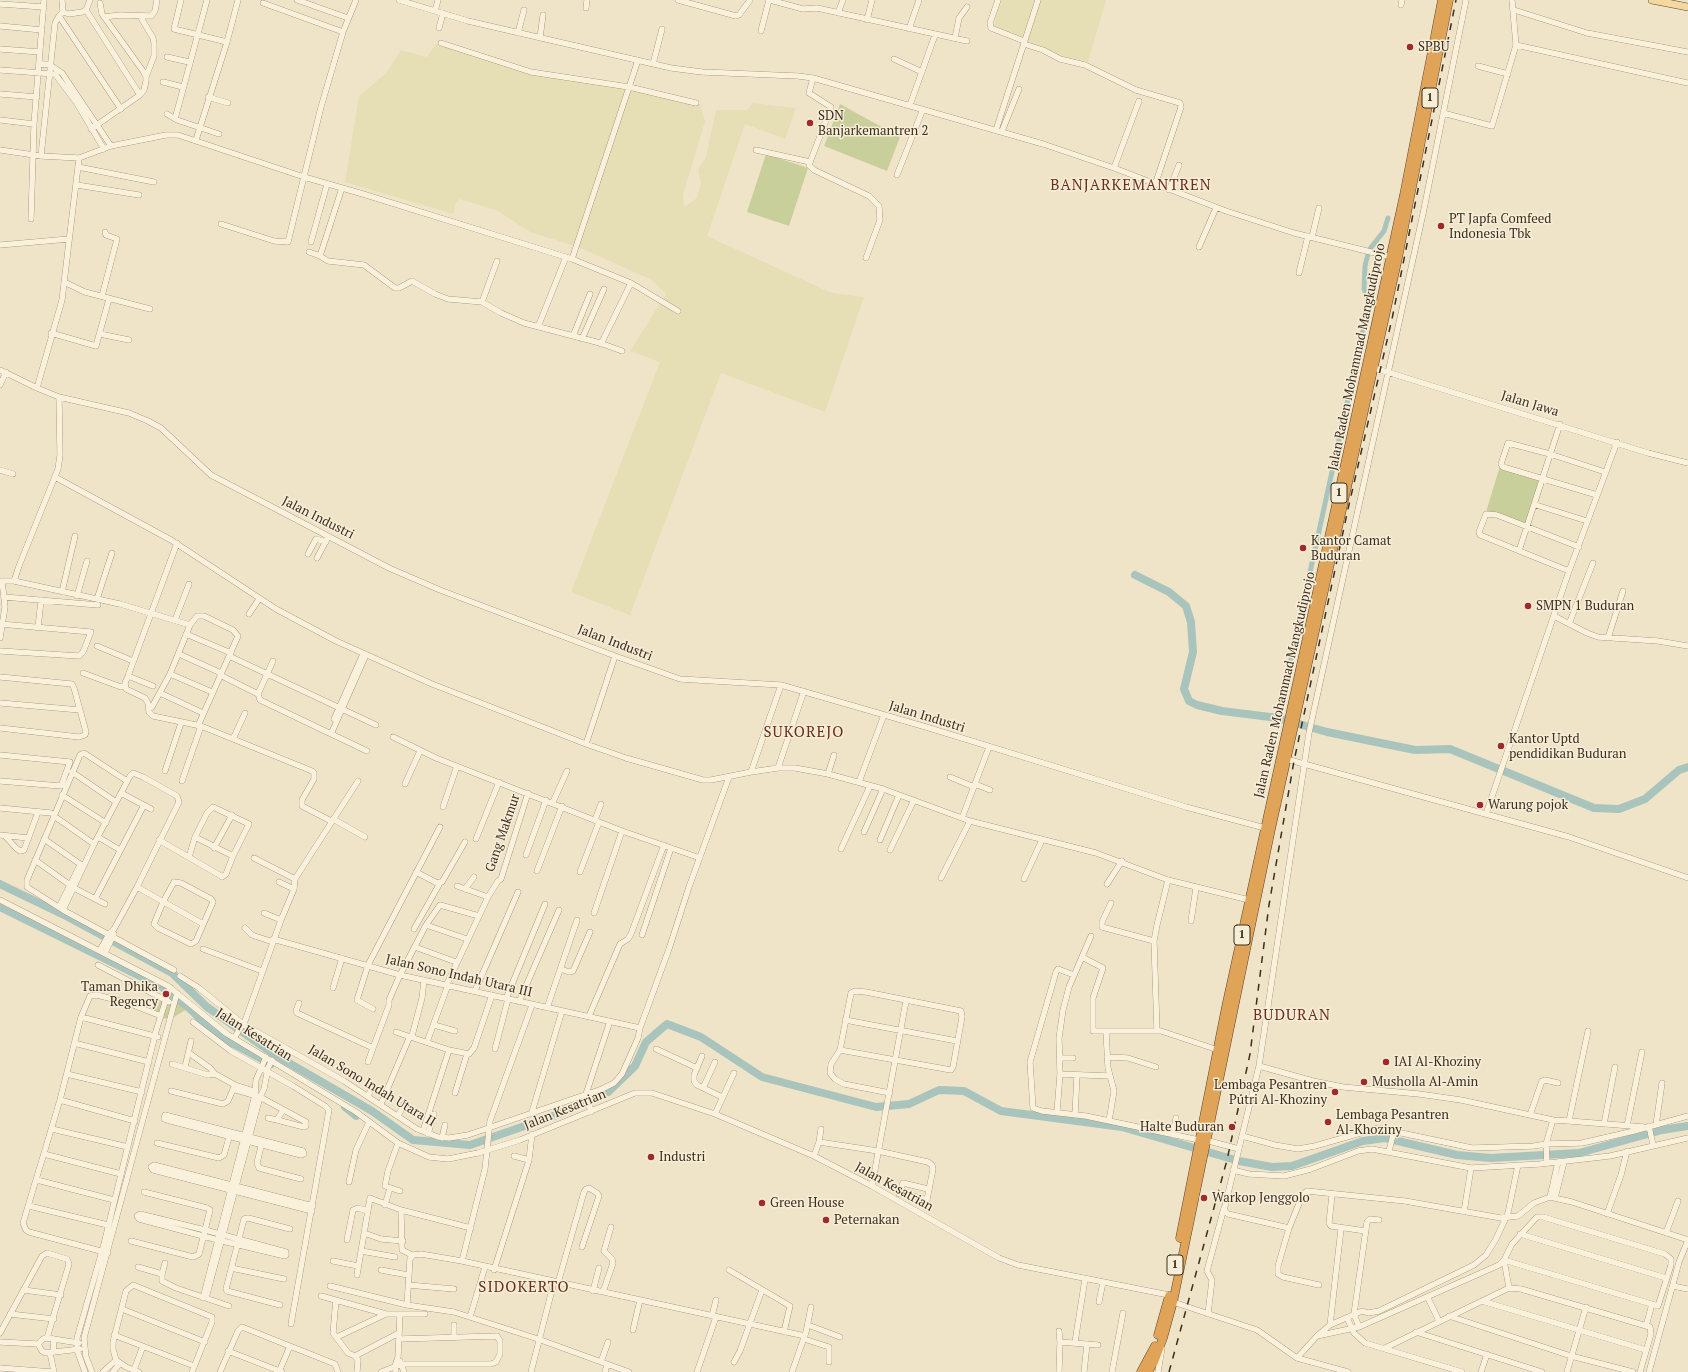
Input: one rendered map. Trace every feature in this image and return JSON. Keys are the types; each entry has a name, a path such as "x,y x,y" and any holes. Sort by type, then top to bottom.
{"highway":[{"name":"Jalan Raden Mohammad Mangkudiprojo","path":"1370,367 1442,0"},
{"name":"Jalan Raden Mohammad Mangkudiprojo","path":"1229,1008 1249,900 1265,828 1290,730 1370,367 1411,195 1449,0"},
{"name":"Jalan Raden Mohammad Mangkudiprojo","path":"1148,1372 1154,1362 1163,1338 1226,1022 1286,759 1290,730"},
{"name":"Jalan Raden Mohammad Mangkudiprojo","path":"1202,1141 1218,1050 1226,1022"},
{"name":"Jalan Raden Mohammad Mangkudiprojo","path":"1141,1372 1151,1355 1171,1298"}],"main road":[{"path":"1652,0 1688,7"}],"street":[{"path":"30,219 34,124 44,0"},
{"path":"41,156 55,23 61,14 62,0"},
{"path":"104,17 153,15 157,0"},
{"path":"181,0 174,29 227,42"},
{"path":"175,119 189,62 207,0"},
{"path":"196,140 208,97 227,42 238,0"},
{"path":"297,0 348,18"},
{"path":"221,224 274,241 288,242 321,107 343,32 356,0"},
{"path":"399,0 518,33 654,64 702,72 813,78 1002,131 1114,168 1216,208 1310,237 1391,257"},
{"path":"435,11 438,0"},
{"path":"586,8 587,0"},
{"path":"678,0 736,16 739,15 750,0"},
{"path":"762,31 769,0 803,9 817,8 967,41"},
{"path":"838,13 843,0"},
{"path":"867,20 872,0"},
{"path":"909,29 919,0"},
{"path":"998,0 990,27 994,30 1044,50 1060,59 1085,65 1136,90 1180,103 1181,107 1155,185"},
{"path":"996,130 1038,0"},
{"path":"1208,1314 1212,1280 1207,1271 1259,1066 1311,722 1423,216 1466,0"},
{"path":"1443,113 1492,126 1516,45 1512,0"},
{"path":"61,14 76,13 86,10 90,2 101,2 101,11 104,17 146,77"},
{"path":"263,3 343,32"},
{"path":"0,4 44,7"},
{"path":"955,38 959,18 967,7"},
{"path":"86,10 140,95"},
{"path":"518,33 524,10"},
{"path":"1514,10 1584,32 1688,52"},
{"path":"439,28 443,13"},
{"path":"61,14 121,108"},
{"path":"540,38 542,15"},
{"path":"91,129 140,95 144,90 146,77 153,62 154,43 153,38 140,16"},
{"path":"0,26 42,30"},
{"path":"654,64 662,29"},
{"path":"910,105 935,35"},
{"path":"441,43 531,72 629,87 696,103"},
{"path":"1516,45 1688,83"},
{"path":"0,49 40,52"},
{"path":"167,57 189,62"},
{"path":"894,58 922,72"},
{"path":"572,259 638,60"},
{"path":"39,64 50,65 62,73 110,146"},
{"path":"1478,66 1508,74"},
{"path":"0,70 49,72 55,74 66,87 104,149"},
{"path":"813,78 809,93 832,107 810,162 810,168 869,196 879,206 880,220 866,258"},
{"path":"163,82 183,87"},
{"path":"1002,131 1019,89"},
{"path":"0,94 37,97"},
{"path":"208,97 228,103"},
{"path":"1114,168 1139,101"},
{"path":"897,175 923,109"},
{"path":"168,114 175,119 219,134"},
{"path":"0,120 34,124"},
{"path":"0,150 41,156 79,158 110,146 173,134 196,140 304,177 572,259 631,283 678,311"},
{"path":"756,150 810,162"},
{"path":"37,388 62,300 77,185 79,158"},
{"path":"1170,190 1179,165"},
{"path":"78,167 154,182"},
{"path":"311,242 327,184"},
{"path":"77,185 139,195"},
{"path":"320,256 342,188"},
{"path":"1199,247 1216,208"},
{"path":"1299,273 1319,208"},
{"path":"102,296 117,239 106,235 105,232"},
{"path":"0,245 69,239"},
{"path":"309,252 328,261 364,265 395,288 399,288 412,281 435,294 448,298 482,302 509,317 538,327 601,344 622,352"},
{"path":"538,327 566,257"},
{"path":"482,302 497,261"},
{"path":"64,282 85,292 150,309"},
{"path":"601,344 631,283"},
{"path":"582,339 604,289"},
{"path":"573,336 590,294"},
{"path":"52,333 96,346 110,299"},
{"path":"100,334 129,340"},
{"name":"Jalan Jawa","path":"1370,367 1688,463"},
{"path":"0,385 3,371"},
{"name":"Jalan Industri","path":"3,371 59,397 129,413 148,421 161,428 212,475 327,539 440,590 615,656 680,678 781,685 804,691 1186,807 1265,828"},
{"path":"14,581 58,469 60,454 59,397"},
{"path":"1519,551 1536,505 1560,424"},
{"path":"1486,814 1498,775 1569,571 1617,442"},
{"path":"1597,494 1543,480 1503,467 1501,464 1510,443 1605,472"},
{"path":"0,470 13,474"},
{"path":"55,477 177,543 259,598 309,627 364,654 501,712 586,744 694,779 712,780 778,768 795,768 828,774 883,789 970,821 1096,853 1122,861 1168,880 1249,900"},
{"path":"1536,505 1587,521"},
{"path":"1569,571 1480,535 1479,532 1486,514 1489,513 1579,547"},
{"path":"62,592 75,536"},
{"path":"308,554 316,539 327,539 317,558"},
{"path":"125,686 177,543"},
{"path":"97,602 112,553"},
{"path":"77,596 87,561"},
{"path":"1569,624 1594,562"},
{"path":"0,638 1,624 5,614 1,581 14,581 97,602"},
{"path":"175,620 190,584"},
{"path":"1608,638 1623,591"},
{"path":"2,595 40,600 120,604 190,625"},
{"path":"249,614 259,598"},
{"path":"38,628 40,600"},
{"path":"152,707 170,674 190,625 197,616 201,616 234,630 238,636 203,713 182,781"},
{"path":"1554,616 1592,635 1608,638 1658,640 1688,646"},
{"path":"0,651 79,656 83,652 91,632 1,624"},
{"path":"186,634 376,725"},
{"path":"97,646 134,661"},
{"path":"179,654 258,694 259,698 263,702 367,751"},
{"path":"329,733 364,654"},
{"path":"586,744 615,656"},
{"path":"258,694 273,661"},
{"path":"84,673 121,687 125,686"},
{"path":"170,674 212,692"},
{"path":"128,676 153,686"},
{"path":"0,677 72,684 86,732 83,737 0,728"},
{"path":"751,772 781,685"},
{"path":"125,686 126,689 145,698 148,703 149,712 153,716 199,726 312,771 314,773 314,779 302,800 302,806 365,837"},
{"path":"778,768 804,691"},
{"path":"160,693 203,713"},
{"path":"0,703 80,710"},
{"path":"233,739 245,713"},
{"path":"859,782 884,715"},
{"path":"165,771 181,723"},
{"path":"393,737 420,751 457,766 553,802 622,831 700,858"},
{"path":"962,818 989,747"},
{"path":"405,784 420,751"},
{"path":"127,781 84,753 80,755 53,815 27,880 27,887 61,909 110,937 174,970"},
{"path":"0,755 70,762 61,786 0,782"},
{"path":"828,774 834,755"},
{"path":"1286,759 1586,842 1688,878"},
{"path":"443,807 457,766"},
{"path":"553,802 567,771"},
{"path":"72,772 116,802"},
{"path":"61,909 82,865 106,823 127,781 133,773 138,774 178,796 179,799 137,887 103,950"},
{"path":"950,776 990,790"},
{"name":"Jalan Sono Indah Utara II","path":"180,976 199,988 242,1026 325,1069 425,1132 442,1138 460,1137 488,1129 532,1112 586,1095 606,1087 620,1078 638,1038 640,1028 729,777"},
{"path":"235,1037 242,1026 294,889 295,879 358,781"},
{"path":"476,839 499,782"},
{"path":"841,849 870,786"},
{"path":"864,832 883,789"},
{"path":"121,793 151,809"},
{"name":"Gang Makmur","path":"427,1042 456,962 488,897 498,881 501,879 528,793"},
{"path":"62,795 106,823"},
{"path":"880,840 899,795"},
{"path":"526,855 546,800"},
{"path":"890,850 914,800"},
{"path":"580,872 601,804"},
{"path":"95,899 144,806"},
{"path":"537,871 562,806"},
{"path":"159,840 222,877 226,874 233,856 250,826 232,815 213,807 207,813 188,857"},
{"path":"0,808 53,815 94,844"},
{"path":"3,835 20,851 25,848 38,812"},
{"path":"214,848 232,815"},
{"path":"942,878 970,821"},
{"path":"373,1009 357,1000 368,965 440,827"},
{"path":"594,913 622,831"},
{"path":"3,835 28,838"},
{"path":"98,837 120,850"},
{"path":"195,838 233,856"},
{"path":"44,839 82,865"},
{"path":"1024,878 1042,840"},
{"path":"414,929 440,883 446,877 465,842"},
{"path":"589,1016 620,944 628,939 631,934 664,845"},
{"path":"642,935 671,848"},
{"path":"254,858 295,879"},
{"path":"35,860 72,886 105,904"},
{"path":"1107,884 1122,861"},
{"path":"416,872 440,883"},
{"path":"465,889 474,877"},
{"path":"1157,1031 1154,941 1168,880"},
{"path":"176,882 181,883 211,899 212,905 196,941 191,944 158,928 154,924 163,902 176,882"},
{"path":"278,882 294,889"},
{"path":"457,886 488,897"},
{"path":"137,887 203,924"},
{"path":"1191,921 1196,888"},
{"path":"475,991 518,892"},
{"name":"Jalan Kesatrian","path":"0,900 103,950 235,1037 263,1062 272,1061 369,1122 398,1143 420,1154 435,1159 455,1158 532,1134 632,1094 643,1092 670,1098 715,1114 814,1156 872,1186 999,1258 1018,1265 1103,1282 1171,1298 1208,1314 1257,1330 1297,1358 1348,1372"},
{"path":"1111,903 1102,922 1102,927 1154,941"},
{"path":"495,1049 507,999 545,904"},
{"path":"368,1062 390,1005 389,1000 400,975 426,925 440,905 479,916"},
{"path":"519,1002 559,910"},
{"path":"264,913 281,920"},
{"path":"547,1008 577,920"},
{"path":"426,925 468,939"},
{"name":"Jalan Sono Indah Utara III","path":"245,928 252,935 368,965 400,975 640,1028"},
{"path":"561,969 569,972 573,971 590,932"},
{"path":"1057,1112 1060,1074 1059,1038 1063,1010 1074,975 1091,936"},
{"path":"415,947 456,962"},
{"path":"203,949 262,971"},
{"path":"1082,957 1103,967 1094,994 1092,1027 1095,1031 1157,1031 1218,1050"},
{"path":"333,988 342,958"},
{"path":"85,1372 77,1350 77,1342 87,1303 99,1272 130,1167 175,998 98,965"},
{"path":"1074,975 1060,970 1056,971 1030,1062 1033,1107 1037,1110 1109,1121 1202,1141 1238,1152"},
{"path":"381,1104 411,1036 422,998 424,980"},
{"path":"840,1050 951,1070 953,1067 962,1015 961,1011 866,992 853,991 850,994 840,1050 830,1068 830,1074 835,1079 847,1085 890,1093"},
{"path":"107,1245 108,1225 114,1200 156,1034 168,994"},
{"path":"105,1252 26,1230 23,1223 52,1129 81,1017 88,1000 93,995 128,1002 161,1016"},
{"path":"396,1032 449,1050 470,1054 474,1048 492,995"},
{"path":"872,1186 889,1101 906,1001"},
{"path":"299,1003 296,1011 297,1013 373,1048"},
{"path":"462,1261 482,1184 488,1147 488,1129 532,1005"},
{"path":"532,1112 562,1011"},
{"path":"81,1017 164,1036"},
{"path":"845,1020 957,1041"},
{"path":"590,1110 586,1095 610,1021"},
{"path":"193,1022 231,1051 263,1062 268,1070 329,1110 291,1324"},
{"path":"434,1024 455,1031"},
{"path":"1106,1031 1109,1076 1114,1091 1109,1121"},
{"path":"1569,1121 1588,1031"},
{"path":"185,1067 191,1041"},
{"path":"74,1043 150,1062"},
{"path":"656,1049 697,1068"},
{"path":"425,1132 449,1050"},
{"path":"1627,1126 1642,1052"},
{"path":"189,1054 234,1087 256,1094 306,1122 306,1126 304,1127 268,1118"},
{"path":"455,1093 467,1054"},
{"path":"702,1056 694,1081 703,1088 722,1097"},
{"path":"1107,1057 1128,1058 1156,1067"},
{"path":"1060,1058 1073,1058"},
{"path":"256,1094 267,1079 268,1070 272,1061"},
{"path":"204,1298 221,1238 246,1138 263,1062"},
{"path":"703,1088 715,1062"},
{"path":"172,1064 208,1075 216,1074"},
{"path":"1259,1066 1313,1081 1343,1087 1461,1100 1552,1120 1648,1128"},
{"path":"1607,1137 1607,1124 1615,1067"},
{"path":"715,1114 734,1073"},
{"path":"67,1074 142,1092"},
{"path":"1060,1074 1109,1076"},
{"path":"1075,1115 1077,1075"},
{"path":"1530,1115 1542,1081 1545,1080 1558,1083"},
{"path":"1656,1125 1662,1083"},
{"path":"368,1096 373,1086"},
{"path":"171,1091 223,1104 228,1102 234,1087"},
{"path":"60,1100 135,1121"},
{"path":"398,1116 404,1104"},
{"path":"138,1107 145,1108"},
{"path":"277,1120 283,1110"},
{"path":"425,1132 434,1114"},
{"path":"1242,1136 1275,1145 1298,1149 1315,1146 1372,1129 1384,1129 1472,1148 1546,1146 1582,1143 1648,1128 1688,1116"},
{"path":"1173,1135 1176,1118"},
{"path":"1547,1161 1546,1146 1552,1120"},
{"path":"349,1182 356,1150 369,1122"},
{"path":"191,1124 303,1151 304,1154 301,1155 262,1142"},
{"path":"442,1138 445,1125"},
{"path":"1648,1128 1652,1143"},
{"path":"52,1129 128,1147"},
{"path":"814,1156 819,1142 821,1129"},
{"path":"1389,1149 1394,1132"},
{"path":"157,1143 219,1158 223,1157 230,1134"},
{"path":"494,1270 529,1160 532,1134"},
{"path":"1233,1170 1249,1174 1277,1177 1311,1169 1365,1150 1389,1149 1416,1158 1471,1168 1518,1165 1547,1161 1561,1162 1610,1156 1652,1143 1688,1138"},
{"path":"262,1142 258,1163 260,1168 301,1179"},
{"path":"819,1142 878,1151 928,1162 933,1169 927,1200 899,1192"},
{"path":"398,1143 393,1155 385,1185 400,1191"},
{"path":"1607,1214 1621,1175 1627,1151"},
{"path":"44,1154 121,1174"},
{"path":"514,1156 529,1160"},
{"path":"125,1158 132,1159"},
{"path":"1553,1198 1561,1162"},
{"path":"124,1165 130,1167"},
{"path":"188,1177 154,1165 151,1167 152,1170 188,1177 312,1208"},
{"path":"1297,1358 1317,1336 1330,1325 1362,1311 1368,1313 1379,1311 1474,1265 1486,1255 1491,1249 1506,1216 1518,1165"},
{"path":"1464,1212 1471,1168"},
{"path":"37,1180 114,1200"},
{"path":"897,1200 903,1183 928,1189"},
{"path":"385,1205 390,1188"},
{"path":"531,1372 538,1339 584,1192 589,1188 597,1193 599,1197 582,1247"},
{"path":"1319,1285 1283,1277 1278,1274 1278,1266 1289,1228 1305,1192 1310,1190 1332,1194 1405,1201 1501,1218 1506,1216 1518,1216 1534,1202 1553,1198 1688,1240 1679,1262 1674,1286 1666,1309 1649,1372"},
{"path":"131,1241 194,1257 199,1254 210,1213 207,1208 144,1192"},
{"path":"1332,1194 1329,1223 1331,1226 1341,1229 1366,1231"},
{"path":"357,1275 370,1198 401,1210 471,1228"},
{"path":"1666,1233 1678,1201"},
{"path":"29,1206 108,1225"},
{"path":"347,1240 353,1210 358,1208 368,1211"},
{"path":"1224,1208 1224,1212 1228,1214 1289,1228"},
{"path":"401,1210 403,1241 402,1250 409,1252 412,1255 428,1255 462,1261 494,1270 604,1292 784,1332 829,1347 829,1362"},
{"path":"1317,1336 1358,1327 1492,1270 1504,1260 1512,1244 1534,1219 1543,1217 1668,1256 1672,1262 1658,1306"},
{"path":"280,1305 226,1290 243,1221 246,1218 290,1229"},
{"path":"1358,1327 1354,1314 1368,1220 1380,1220"},
{"path":"166,1223 271,1250"},
{"path":"604,1292 613,1263 612,1258 604,1251 611,1227"},
{"path":"1330,1325 1341,1229"},
{"path":"364,1233 381,1238 403,1241"},
{"path":"1520,1234 1666,1278"},
{"path":"361,1251 395,1257"},
{"path":"0,1333 42,1256 48,1253 69,1261 69,1266 47,1338"},
{"path":"407,1304 408,1275 412,1255"},
{"path":"1504,1260 1509,1288"},
{"path":"1504,1260 1666,1309"},
{"path":"333,1261 358,1266"},
{"path":"165,1262 161,1279 164,1282 229,1306"},
{"path":"138,1267 162,1274"},
{"path":"470,1317 484,1267"},
{"path":"231,1268 284,1280"},
{"path":"593,1290 599,1268"},
{"path":"381,1270 408,1275"},
{"path":"729,1270 790,1306 784,1332"},
{"path":"92,1372 84,1346 99,1272"},
{"path":"1075,1342 1085,1279"},
{"path":"1099,1302 1103,1282"},
{"path":"114,1335 143,1346 193,1369 212,1322 210,1315 137,1285 129,1287 126,1291 114,1335 113,1349 118,1361 136,1371 143,1346"},
{"path":"408,1285 454,1289"},
{"path":"330,1286 407,1304 446,1310 538,1339 627,1372"},
{"path":"1674,1286 1688,1289"},
{"path":"1385,1348 1509,1288 1521,1289 1586,1307 1651,1328 1640,1372"},
{"path":"24,1290 61,1295"},
{"path":"734,1362 762,1290"},
{"path":"321,1296 386,1314 425,1314"},
{"path":"1428,1298 1439,1321"},
{"path":"336,1300 333,1330 348,1353 356,1356 399,1336 454,1338 498,1336 500,1341 498,1360 493,1364 402,1364 396,1369 381,1372"},
{"path":"633,1330 640,1300"},
{"path":"697,1372 714,1316 716,1300"},
{"path":"1482,1301 1646,1350"},
{"path":"87,1303 93,1305"},
{"path":"1646,1326 1652,1304"},
{"path":"792,1372 805,1338 811,1307"},
{"path":"1567,1372 1586,1307"},
{"path":"122,1309 205,1342"},
{"path":"1112,1372 1123,1313"},
{"path":"10,1314 54,1319"},
{"path":"337,1337 386,1314"},
{"path":"396,1369 400,1314"},
{"path":"1449,1316 1571,1356 1634,1372"},
{"path":"1347,1318 1351,1328 1361,1341 1462,1372"},
{"path":"454,1325 454,1338"},
{"path":"808,1326 840,1337"},
{"path":"220,1372 228,1351 238,1331 242,1327 335,1364 338,1372"},
{"path":"1059,1332 1059,1372"},
{"path":"1416,1332 1542,1372"},
{"path":"0,1342 38,1344 43,1339 47,1338 77,1342 84,1346"},
{"name":"Jalan Raden Mohammad Mangkudiprojo","path":"1158,1372 1163,1338"},
{"path":"0,1368 54,1372 52,1353 54,1339"},
{"path":"605,1372 604,1364 608,1342"},
{"path":"1060,1342 1098,1345"},
{"path":"38,1344 42,1351 52,1353 77,1350 84,1346"},
{"path":"1084,1372 1087,1344"},
{"path":"228,1351 280,1372 290,1346"},
{"path":"1481,1372 1487,1354"},
{"path":"356,1356 358,1360 357,1372"},
{"path":"398,1357 404,1372"},
{"path":"103,1372 118,1361"},
{"path":"113,1372 118,1361"}],"shaded area":[{"path":"999,0 1106,0 1088,62 1058,55 994,27"},
{"path":"438,41 531,72 642,90 700,104 705,121 683,195 684,207 697,198 701,183 698,170 706,157 716,110 747,110 753,103 796,108 785,139 745,124 707,236 832,293 864,297 825,412 721,373 630,615 571,592 660,362 630,351 666,294 652,280 578,247 530,232 498,211 460,199 456,203 453,214 345,182 359,96 386,73 401,50 427,57"}],"green space":[{"path":"840,104 900,137 887,171 824,146"},
{"path":"766,154 808,168 789,226 747,212"},
{"path":"1500,466 1539,480 1526,523 1486,512"},
{"path":"167,986 192,1006 169,1020 154,1014"}],"waterway":[{"path":"1278,718 1369,303 1364,289 1365,266 1369,250 1384,231 1388,218"},
{"path":"1135,575 1169,592 1186,606 1191,622 1193,652 1184,689 1189,701 1197,705 1222,711 1278,718 1327,732 1415,750 1450,749 1594,808 1619,809 1645,799 1679,770 1688,767"},
{"path":"0,884 68,917 172,973 207,1007 275,1055 372,1111 413,1140 470,1145 556,1115 608,1092 635,1066 646,1042 667,1024 701,1037 762,1077 876,1107 909,1104 939,1090 964,1091 1001,1111 1122,1127 1239,1161 1272,1167 1292,1166 1363,1141 1385,1138 1457,1155 1491,1158 1579,1153 1662,1130 1688,1126"},
{"path":"0,907 162,987 188,1007 219,1036 271,1064"},
{"path":"345,1107 356,1116"}],"railway":[{"path":"1169,1372 1227,1160 1250,1054 1269,905 1294,761 1348,509 1392,319 1456,0"}],"place":[{"name":"SPBU","path":"1410,47"},
{"name":"SDN Banjarkemantren 2","path":"810,123"},
{"name":"PT Japfa Comfeed Indonesia Tbk","path":"1441,226"},
{"name":"Kantor Camat Buduran","path":"1303,548"},
{"name":"SMPN 1 Buduran","path":"1528,606"},
{"name":"Kantor Uptd pendidikan Buduran","path":"1501,746"},
{"name":"Warung pojok","path":"1480,805"},
{"name":"Taman Dhika Regency","path":"166,994"},
{"name":"IAI Al-Khoziny","path":"1386,1062"},
{"name":"Musholla Al-Amin","path":"1364,1082"},
{"name":"Lembaga Pesantren Putri Al-Khoziny","path":"1335,1092"},
{"name":"Lembaga Pesantren Al-Khoziny","path":"1328,1122"},
{"name":"Halte Buduran","path":"1232,1127"},
{"name":"Industri","path":"651,1157"},
{"name":"Warkop Jenggolo","path":"1204,1198"},
{"name":"Green House","path":"762,1203"},
{"name":"Peternakan","path":"826,1220"}],"district":[{"name":"BANJARKEMANTREN","path":"1131,186"},
{"name":"SUKOREJO","path":"804,733"},
{"name":"BUDURAN","path":"1292,1016"},
{"name":"SIDOKERTO","path":"524,1288"}]}
